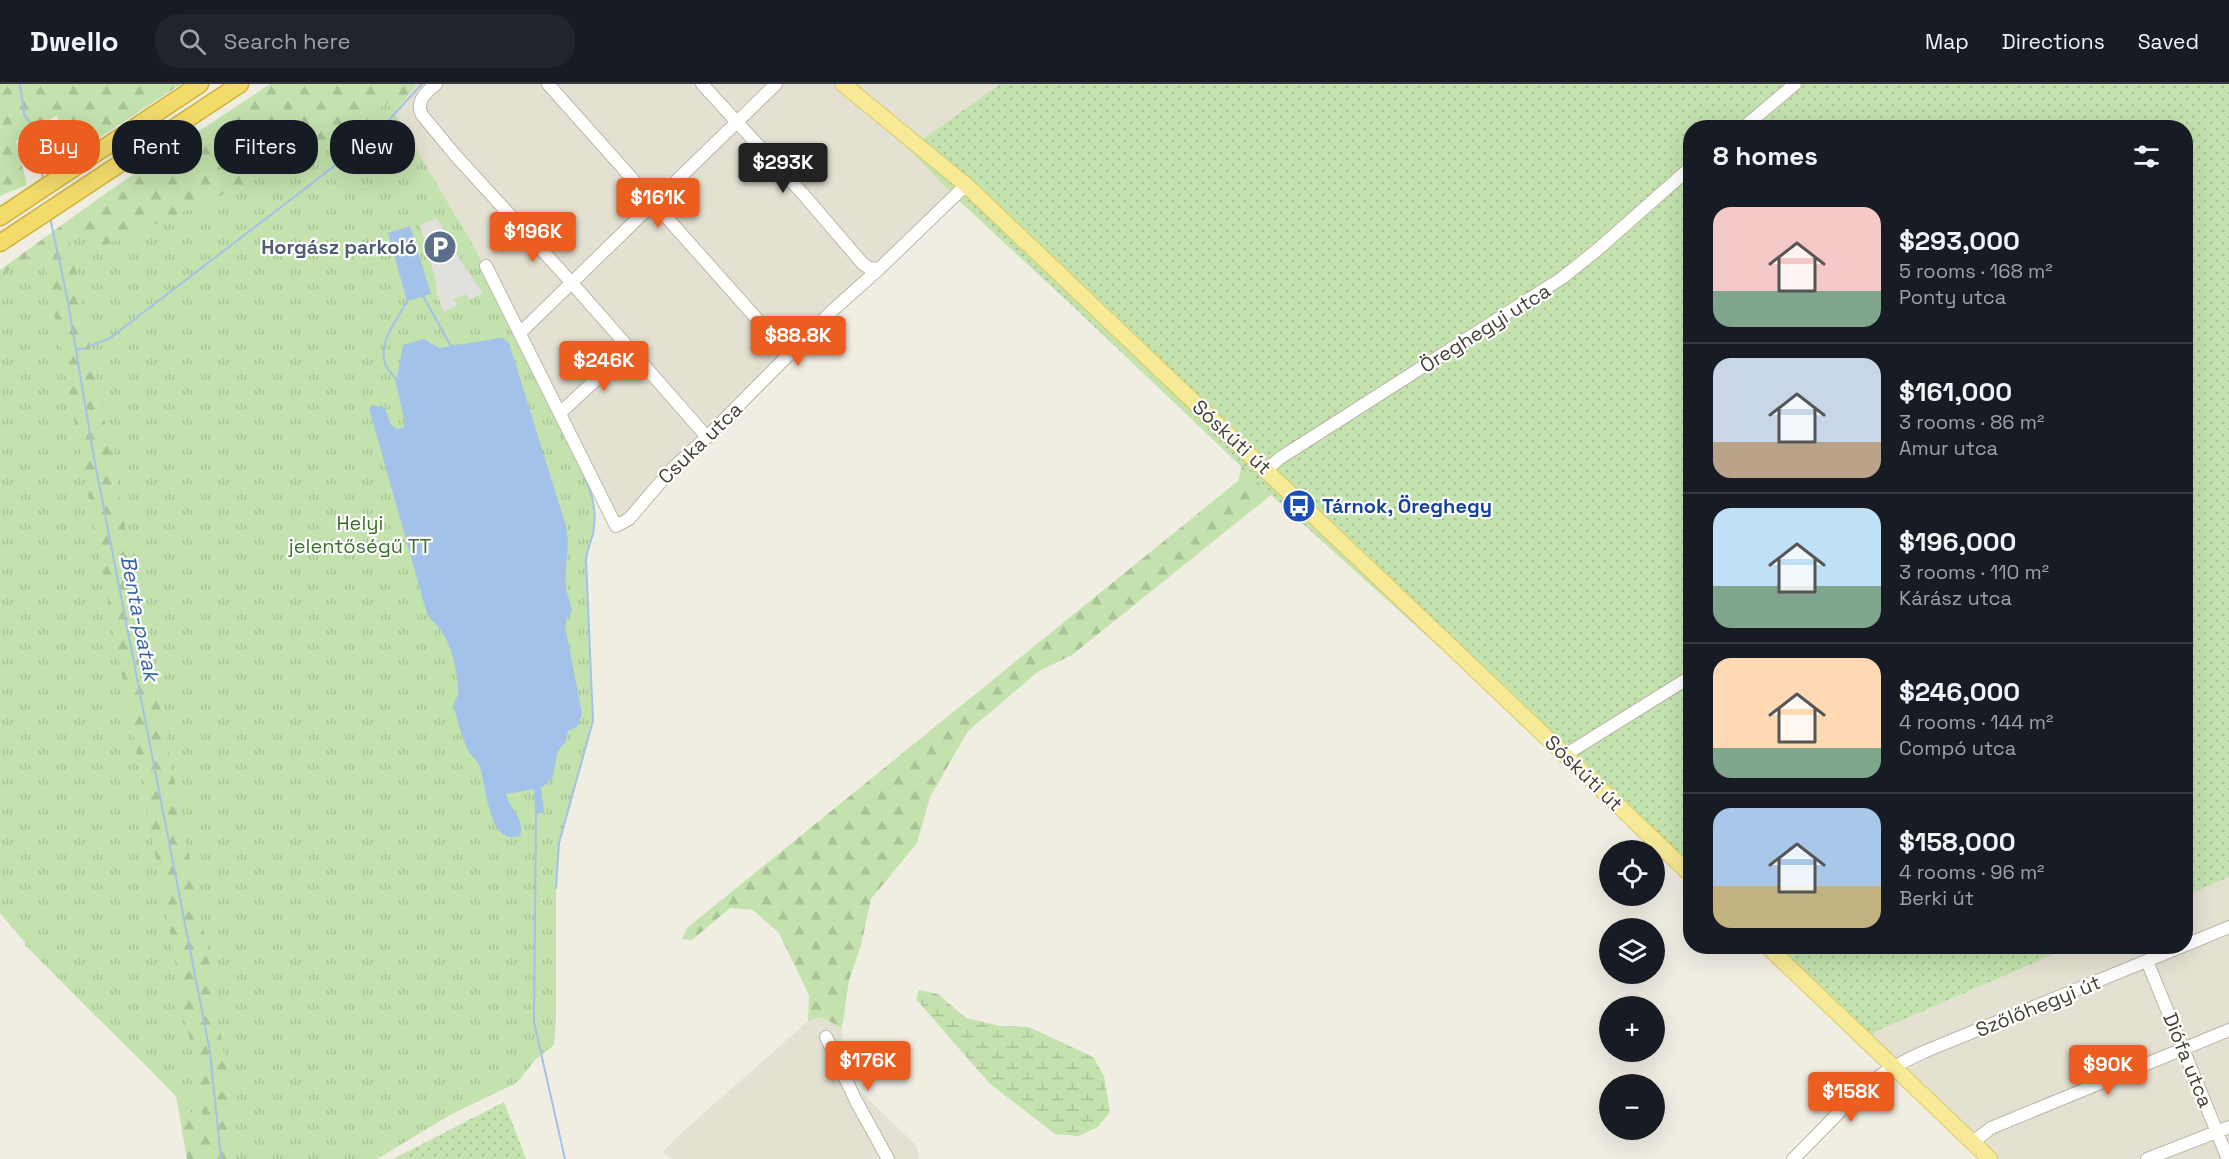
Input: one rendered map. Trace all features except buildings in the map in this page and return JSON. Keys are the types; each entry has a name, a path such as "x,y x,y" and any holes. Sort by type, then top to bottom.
{"highway":[{"path":"0,217 200,84"},
{"path":"0,243 240,84"}],"main road":[{"name":"Sóskúti út","path":"843,84 966,185 1683,867"},
{"path":"1775,954 1990,1159"}],"street":[{"path":"436,84 420,102 419,110 422,115 707,437"},
{"path":"548,84 789,355"},
{"path":"702,84 803,194 863,264 869,268 879,269"},
{"path":"520,332 776,84"},
{"path":"1752,120 1795,84"},
{"name":"Öreghegyi utca","path":"1266,470 1280,458 1562,278 1683,174"},
{"name":"Csuka utca","path":"560,413 616,526 629,519 658,483 833,310 966,185"},
{"path":"486,267 560,413 629,349"},
{"path":"1565,755 1683,680"},
{"name":"Szőlőhegyi út","path":"2193,942 2229,927"},
{"name":"Szőlőhegyi út","path":"1793,1159 1880,1076 1894,1067 1926,1051 2166,954"},
{"name":"Diófa utca","path":"2147,962 2183,1050 2223,1130 2228,1159"},
{"path":"1973,1142 1991,1128 2229,1030"},
{"path":"826,1037 856,1101 888,1159"},
{"path":"2147,1159 2223,1130"}],"shaded area":[{"path":"417,84 1000,84 909,149 956,198 792,359 672,472 625,524 608,522 589,486 476,250 415,148 415,120 398,120 394,113"},
{"name":"Horgász parkoló","path":"437,218 465,268 483,293 469,300 466,294 454,299 457,305 444,312 437,295 435,278 420,225"},
{"path":"2229,877 2229,1159 1985,1159 1864,1044 1877,1031 2054,954 2193,954 2193,893"},
{"path":"821,1017 842,1028 846,1064 859,1090 915,1144 919,1154 918,1159 673,1159 663,1152 679,1135 808,1021"}],"green space":[{"path":"0,84 181,84 126,120 112,120 112,129 100,137 100,120 58,120 57,115 49,120 18,120 18,140 16,141 18,174 24,174 27,185 0,196"},
{"path":"270,84 417,84 394,113 393,120 330,120 330,174 386,174 261,1159 187,1159 176,1095 25,945 86,701 0,389 0,270 106,193 135,174 202,174 202,129 214,121 214,174 318,174 318,120 216,120"},
{"path":"1000,84 2229,84 2229,877 2193,893 2193,120 1683,120 1683,872 1665,855 1665,840 1649,840 1552,749 1271,495 956,198 909,149"},
{"name":"Helyi jelentőségű TT","path":"388,102 399,120 363,120"},
{"name":"Helyi jelentőségű TT","path":"330,139 330,174 415,174 415,147 476,250 589,486 595,517 593,536 586,560 593,721 559,843 556,888 554,1045 535,1060 514,1084 450,1115 377,1159 232,1159 232,1107 209,958 68,233 99,245 105,245 266,174 318,174 318,146"},
{"path":"42,248 195,1067 204,1127 49,969 0,913 0,276"},
{"path":"1242,466 1271,495 1072,655 1039,671 968,731 930,797 917,843 871,899 861,945 849,980 842,1028 821,1017 808,1021 809,995 779,933 753,910 730,908 692,940 682,939 687,928 1238,481"},
{"path":"1769,954 2054,954 1877,1031 1864,1044"},
{"path":"919,990 938,994 966,1018 1000,1026 1029,1027 1093,1057 1104,1076 1110,1112 1098,1127 1079,1136 1055,1134 989,1083 916,999"},
{"path":"504,1102 526,1159 393,1159 395,1158"}],"water":[{"path":"410,226 431,294 407,301 388,233"},
{"path":"499,338 509,343 566,526 568,541 565,585 572,611 565,626 582,713 578,726 568,731 566,741 558,751 552,779 541,788 544,812 536,814 535,812 534,789 506,794 519,819 521,829 520,836 509,837 501,832 495,823 479,765 468,750 460,728 454,706 458,689 452,653 442,632 427,614 369,408 373,405 385,408 391,425 397,429 403,428 405,423 396,383 403,345 424,339 439,348"}],"waterway":[{"name":"Benta-patak","path":"20,84 24,114 31,124 43,179"},
{"path":"90,346 110,338 354,151 387,122 422,84"},
{"name":"Benta-patak","path":"50,217 68,302 94,458 210,1052 221,1159"},
{"path":"423,296 451,346"},
{"path":"397,381 386,366 384,349 389,332 407,301"},
{"path":"76,350 85,348"},
{"path":"556,888 559,843 593,721 586,560 595,514 588,487 577,460"},
{"path":"536,814 534,1022 565,1159"}],"place":[{"name":"Horgász parkoló","path":"440,247"},
{"name":"Tárnok, Öreghegy","path":"1299,506"}]}
